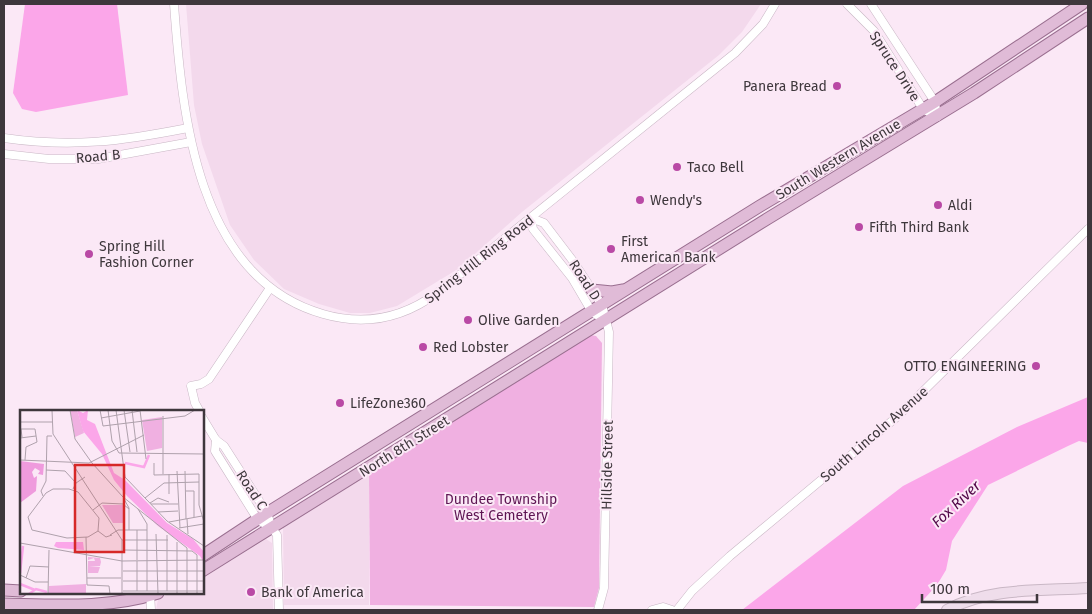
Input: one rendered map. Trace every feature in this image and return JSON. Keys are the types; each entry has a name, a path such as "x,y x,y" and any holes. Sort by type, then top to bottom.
{"main road":[{"name":"South Western Avenue","path":"597,308 935,102 1082,4"},
{"name":"South Western Avenue","path":"605,320 766,219 936,117 1088,18"},
{"path":"592,290 612,292 627,289"},
{"name":"North 8th Street","path":"204,555 597,308"},
{"name":"North 8th Street","path":"204,570 605,320"},
{"path":"389,438 396,450"},
{"path":"4,590 20,591"},
{"path":"4,604 25,608 88,605 153,594"}],"street":[{"name":"Spring Hill Ring Road","path":"174,4 181,83 191,142 204,187 223,230 240,258 270,288 302,307 330,316 358,320 388,317 427,301 735,53 763,24 775,4"},
{"name":"Spruce Drive","path":"847,4 874,31 923,109 936,117"},
{"name":"Spruce Drive","path":"871,4 908,57 935,102 936,117"},
{"name":"Road B","path":"4,138 38,143 100,143 188,128"},
{"name":"Road B","path":"4,154 49,158 98,159 191,142"},
{"name":"Road D","path":"531,218 544,223 573,260 592,290 597,308"},
{"name":"Road D","path":"531,218 533,230 605,320"},
{"name":"South Lincoln Avenue","path":"676,610 692,591 723,562 898,416 1088,229"},
{"path":"199,410 195,403 191,386 202,384 209,379 270,288"},
{"name":"Hillside Street","path":"598,610 604,588 606,520 610,336 605,320"},
{"name":"Road C","path":"204,419 216,440 224,446 263,516"},
{"name":"Road C","path":"216,440 215,451 278,537 279,610"},
{"path":"947,610 982,597 1032,591 1088,588"},
{"path":"150,610 153,594"},
{"path":"652,610 665,607 672,610"}],"shaded area":[{"path":"186,4 761,4 742,32 719,55 522,212 458,269 397,306 370,313 350,313 319,304 284,289 254,260 230,225 202,144 194,105"},
{"path":"369,473 369,605 284,605 283,527"},
{"path":"266,539 272,543 273,610 156,610 158,599 169,594 204,594 204,577"}],"green space":[{"name":"Dundee Township West Cemetery","path":"591,335 596,336 602,343 599,588 594,607 370,605 369,473"}],"water":[{"path":"25,4 117,4 128,95 36,112 22,109 13,93"},
{"name":"Fox River","path":"1088,397 1088,443 1079,441 988,485 952,541 946,570 937,585 914,610 742,610 903,486 1017,427"}],"place":[{"name":"Panera Bread","path":"837,86"},
{"name":"Taco Bell","path":"677,167"},
{"name":"Wendy's","path":"640,200"},
{"name":"Aldi","path":"938,205"},
{"name":"Fifth Third Bank","path":"859,227"},
{"name":"First American Bank","path":"611,249"},
{"name":"Spring Hill Fashion Corner","path":"89,254"},
{"name":"Olive Garden","path":"468,320"},
{"name":"Red Lobster","path":"423,347"},
{"name":"OTTO ENGINEERING","path":"1036,366"},
{"name":"LifeZone360","path":"340,403"},
{"name":"Bank of America","path":"251,592"}]}
